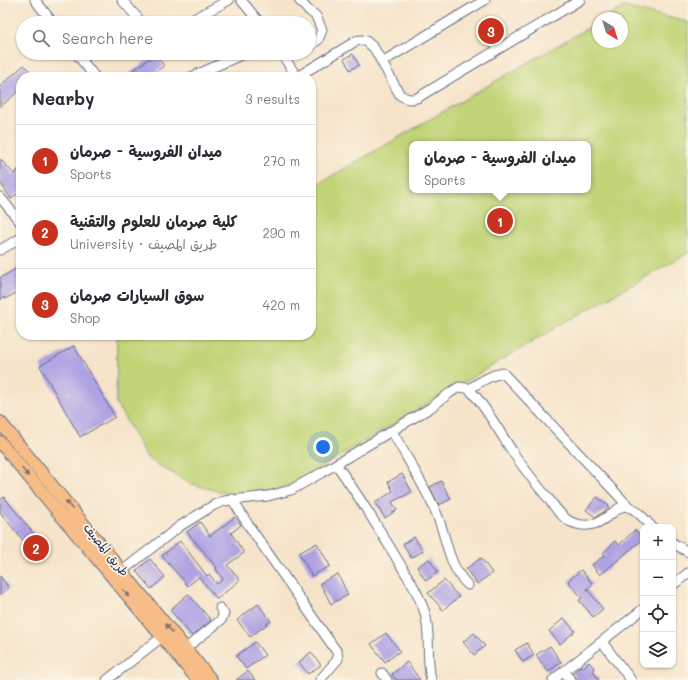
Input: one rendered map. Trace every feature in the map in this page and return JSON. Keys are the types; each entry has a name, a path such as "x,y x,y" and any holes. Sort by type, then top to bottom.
{"main road":[{"name":"طريق المصيف","path":"0,422 118,574 162,637 198,680"},
{"name":"طريق المصيف","path":"0,442 211,680"}],"street":[{"path":"35,0 48,16"},
{"path":"122,0 136,16"},
{"path":"199,16 229,0"},
{"path":"241,0 254,16"},
{"path":"299,0 316,16 322,30 316,42"},
{"path":"382,62 485,0"},
{"path":"305,72 356,41 361,40 371,44 400,95 405,99 412,100 580,0"},
{"path":"82,60 91,72"},
{"path":"202,72 227,60"},
{"path":"285,60 294,72"},
{"path":"0,197 16,217"},
{"path":"0,250 16,241"},
{"path":"469,389 494,374 503,373 629,507 638,513 649,524"},
{"path":"118,574 192,518 224,501 268,496 291,490 430,408 455,389 463,387 469,389 488,413 526,470 568,520 580,525 594,525 607,518 620,507 629,507"},
{"path":"392,431 436,510 451,560 456,570 468,585"},
{"path":"336,464 365,506 418,596 425,614 428,633 428,666 431,680"},
{"path":"232,499 337,652 338,659 320,680"},
{"path":"676,545 688,552"},
{"path":"676,583 688,573"},
{"path":"185,649 221,620 224,614 220,608"},
{"path":"553,680 640,611"},
{"path":"106,680 162,637"},
{"path":"602,642 631,680"},
{"path":"563,672 571,680"}],"green space":[{"path":"624,7 688,22 688,253 559,326 294,483 271,492 233,495 191,484 148,459 116,403 117,340 316,340 316,185 592,25 592,48 628,48 628,12 615,12"}],"building":[{"path":"353,54 359,65 350,70 344,59"},
{"path":"148,60 160,60 164,66 155,72 131,72"},
{"path":"24,65 30,72 16,72"},
{"path":"16,72 16,93 0,107 0,86"},
{"path":"0,159 14,174 16,172 16,195 11,199 0,182"},
{"path":"16,269 16,293 0,300 0,278"},
{"path":"74,346 115,417 80,437 40,366"},
{"path":"402,474 412,492 392,502 397,510 385,518 375,503 393,491 388,482"},
{"path":"441,481 451,499 439,505 430,487"},
{"path":"4,497 43,545 33,553 0,512 0,500"},
{"path":"597,497 609,506 605,511 595,517 586,510"},
{"path":"235,517 241,525 231,533 244,553 227,565 240,580 217,599 199,577 188,586 162,556 180,541 207,576 209,574 217,584 223,579 216,569 217,568 187,532 200,522 210,536"},
{"path":"635,530 640,536 640,542 600,575 592,565 605,555 603,553 615,541 619,545"},
{"path":"414,537 423,551 411,558 403,544"},
{"path":"317,543 330,566 312,576 299,553"},
{"path":"481,558 492,573 477,584 466,569"},
{"path":"150,559 165,577 151,589 136,571"},
{"path":"429,559 438,572 426,581 417,567"},
{"path":"581,570 593,584 587,589 603,609 593,617 579,600 582,598 568,581"},
{"path":"338,574 348,595 331,604 320,583"},
{"path":"0,576 9,588 0,595"},
{"path":"444,580 459,597 443,610 428,593"},
{"path":"188,594 211,620 192,636 170,610"},
{"path":"258,604 271,621 250,637 237,620"},
{"path":"564,618 575,631 560,644 549,631"},
{"path":"386,633 400,651 385,662 371,644"},
{"path":"474,633 485,646 474,655 463,642"},
{"path":"255,642 265,655 246,669 236,656"},
{"path":"527,643 534,655 523,662 515,650"},
{"path":"550,646 561,662 548,672 536,655"},
{"path":"311,652 321,665 308,674 299,662"},
{"path":"407,662 420,680 396,680 392,674"},
{"path":"589,662 595,669 593,671 599,680 577,680 573,673 581,666 583,668"},
{"path":"248,671 255,680 236,680"}],"place":[{"name":"سوق السيارات صرمان","path":"491,31"},
{"name":"ميدان الفروسية - صرمان","path":"500,221"},
{"name":"كلية صرمان للعلوم والتقنية","path":"36,548"}]}
